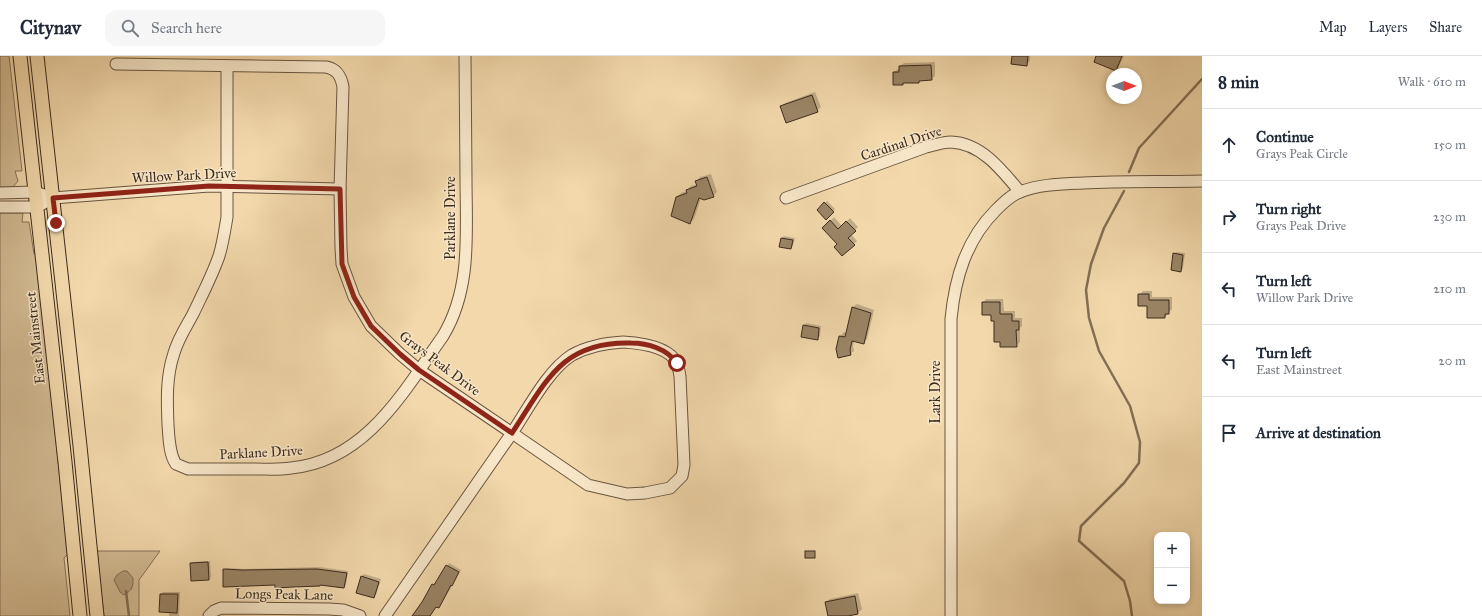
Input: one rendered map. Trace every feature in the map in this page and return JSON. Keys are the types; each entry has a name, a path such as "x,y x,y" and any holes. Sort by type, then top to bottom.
{"main road":[{"name":"East Mainstreet","path":"20,56 65,462 80,616"},
{"path":"37,56 81,453 97,616"}],"street":[{"name":"Parklane Drive","path":"227,66 227,217 219,254 206,287 182,333 174,353 166,390 168,432 171,453 176,464 188,469 297,468 326,460 353,445 377,424 387,414 419,370 451,322 458,305 465,270 465,56"},
{"name":"Grays Peak Drive","path":"116,64 326,67 337,71 342,77 343,87 340,189 342,264 354,297 371,326 419,370 512,433"},
{"name":"Cardinal Drive","path":"786,198 926,147 950,142 970,146 980,152 995,164 1020,192"},
{"path":"1020,192 1048,185 1202,181"},
{"name":"Willow Park Drive","path":"0,193 35,192 53,198 176,188 227,187 340,189"},
{"name":"Lark Drive","path":"951,616 950,338 954,290 967,252 978,231 1003,203 1020,192"},
{"name":"Willow Park Drive","path":"0,207 37,207 53,198"},
{"path":"385,616 548,380 561,364 573,354 593,346 610,343 637,343 654,347 668,353 677,363 680,376 684,466 682,476 670,488 645,493 627,494 588,484 512,433"},
{"name":"Longs Peak Lane","path":"208,612 221,608 325,608 343,610 360,616"}],"shaded area":[{"path":"0,56 9,56 22,171 15,171 18,181 13,187 0,187"},
{"path":"0,213 23,213 22,222 29,222 34,254 36,255 68,554 64,558 70,616 0,616"},
{"path":"97,551 160,551 139,580 139,616 104,616"},
{"path":"123,571 127,571 133,578 132,588 124,595 120,592 114,580 117,575"}],"building":[{"path":"1012,56 1028,56 1027,66 1011,64"},
{"path":"1096,56 1122,56 1117,68 1109,68 1094,62"},
{"path":"931,65 932,80 919,81 919,83 903,83 903,85 893,85 893,72 899,72 899,66"},
{"path":"812,95 818,112 786,123 780,106"},
{"path":"707,177 714,197 704,200 699,198 690,224 671,216 676,197 687,193 686,190 697,186 695,181"},
{"path":"824,202 834,212 826,220 817,210"},
{"path":"830,220 838,229 846,221 856,231 848,238 855,245 842,256 834,247 837,244 822,228"},
{"path":"781,238 793,240 791,249 779,247"},
{"path":"1173,253 1183,255 1181,272 1171,270"},
{"path":"1138,294 1149,294 1149,300 1169,300 1169,314 1165,314 1165,318 1147,318 1147,306 1138,306"},
{"path":"982,302 1000,302 1000,314 1012,314 1012,321 1019,321 1019,330 1016,330 1017,347 1000,347 1000,342 994,342 994,321 991,321 991,315 982,315"},
{"path":"852,307 871,313 864,344 852,341 850,350 851,355 838,358 836,349 839,336 845,337"},
{"path":"803,325 819,328 818,340 801,337"},
{"path":"805,551 815,551 815,558 805,558"},
{"path":"208,562 209,580 191,581 190,563"},
{"path":"446,565 459,572 439,608 436,607 430,616 412,616 432,584 434,585"},
{"path":"223,569 317,569 347,573 344,588 320,585 275,588 275,585 223,587"},
{"path":"361,576 379,582 374,598 356,593"},
{"path":"160,594 178,594 177,613 159,612"},
{"path":"855,596 858,614 848,616 828,616 825,602"}],"waterway":[{"path":"1129,172 1139,148 1202,79"},
{"path":"1124,191 1104,228 1091,264 1086,290 1089,318 1099,351 1130,406 1140,442 1139,463 1124,483 1081,526 1079,541 1124,581 1130,601 1132,616"},
{"path":"126,591 129,616"}],"route":[{"path":"56,223 53,198 209,186 340,189 342,264 361,312 383,339 419,370 512,433 548,380 561,364 573,354 593,346 610,343 637,343 654,347 668,353 677,363"}]}
